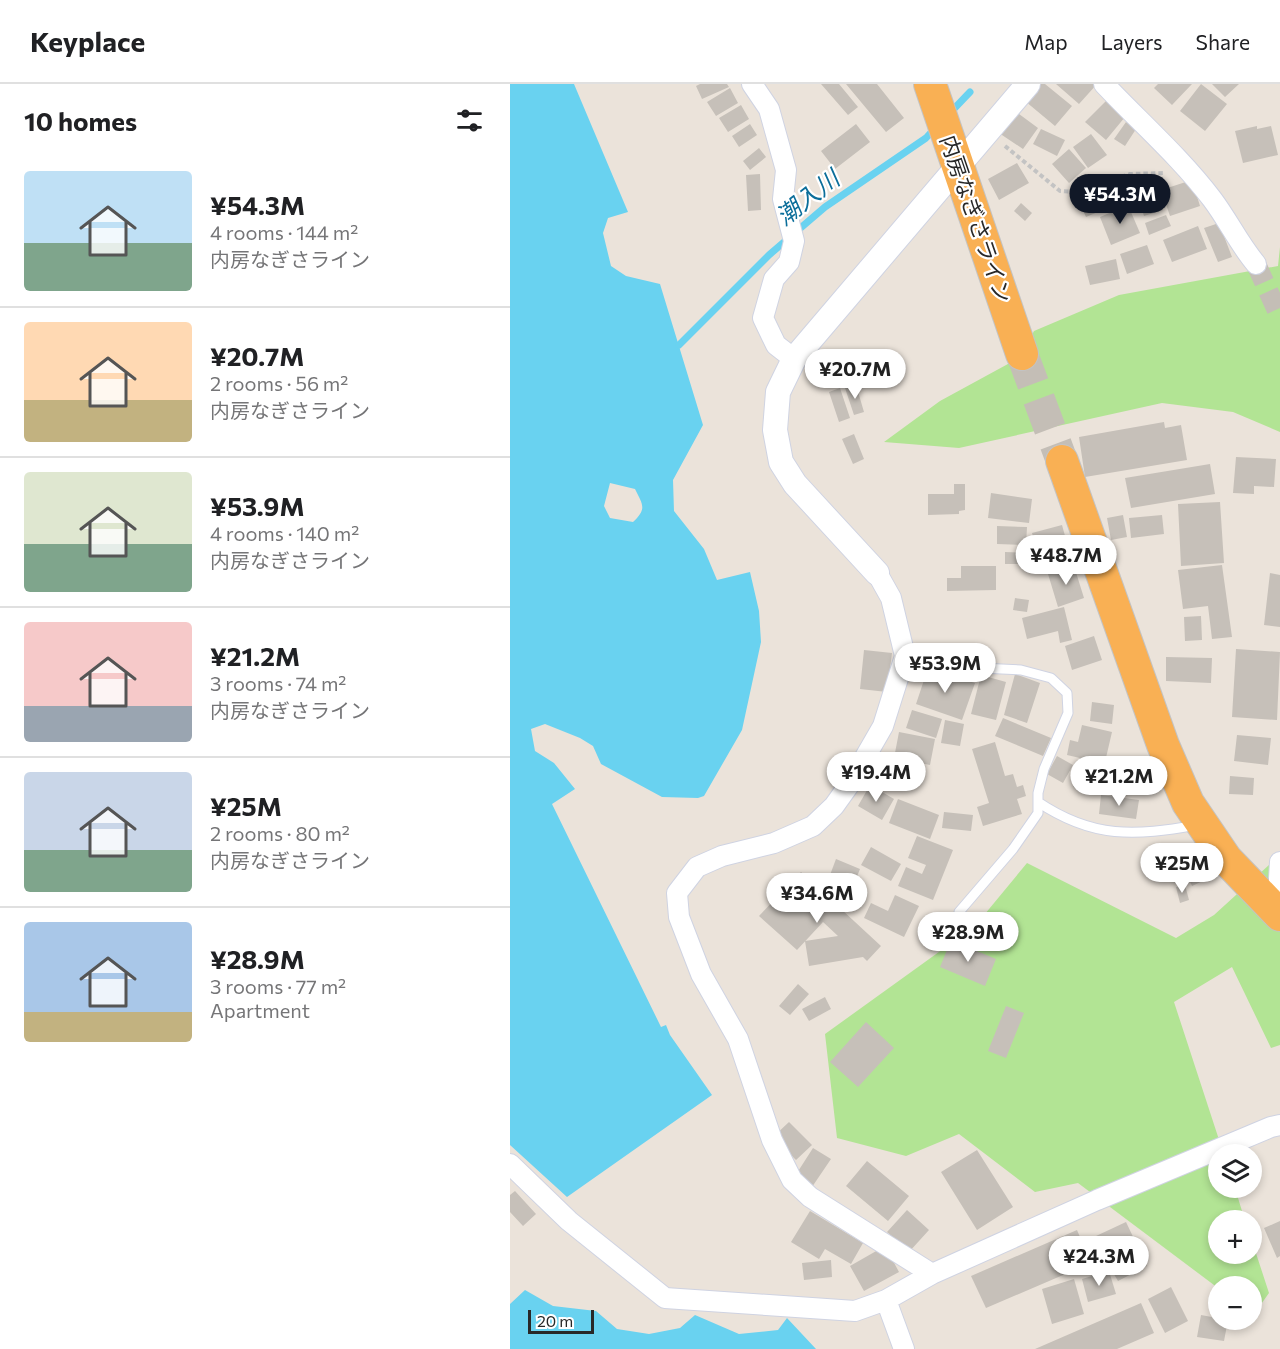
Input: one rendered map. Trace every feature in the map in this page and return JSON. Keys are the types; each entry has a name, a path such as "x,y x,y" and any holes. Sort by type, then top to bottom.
{"highway":[{"name":"内房なぎさライン","path":"930,85 1022,354"},
{"path":"1062,461 1162,745 1188,804 1226,859 1279,913"}],"street":[{"path":"752,84 770,109 786,170 783,199 794,241 789,261 774,279 763,318 776,345 794,359"},
{"path":"932,1274 810,1197 792,1180 772,1140 738,1039 701,974 680,917 677,893 697,867 722,856 774,843 813,826 834,806 849,785 883,726 905,656 891,598 877,573 795,484 781,462 775,430 778,393 794,359 1028,84"},
{"path":"1104,84 1190,172 1256,264"},
{"path":"1279,913 1280,862"},
{"path":"510,1164 569,1221 665,1298 855,1311 886,1300 932,1274 1097,1200 1280,1125"},
{"path":"886,1300 904,1349"}],"lane":[{"path":"905,656 980,668 1021,670 1051,678 1067,693 1068,713 1044,769 1038,793 1038,813 1013,849 959,912"},
{"path":"1038,802 1056,814 1084,826 1118,833 1148,833 1202,824"}],"path":[{"path":"988,132 1060,191 1078,192 1130,174 1190,172"}],"green space":[{"path":"1280,247 1280,432 1233,412 1162,403 959,448 884,442 940,401 1019,358 1034,331 1119,295 1278,266"},
{"path":"1280,855 1280,1045 1271,1048 1232,967 1174,1002 1220,1144 1208,1144 1208,1198 1238,1198 1242,1210 1208,1210 1208,1264 1260,1264 1269,1293 1262,1303 1262,1276 1208,1276 1208,1280 1078,1183 1035,1192 959,1134 906,1156 837,1138 825,1034 975,926 1027,863 1176,938 1214,915"}],"water":[{"path":"510,84 574,84 628,212 608,218 603,233 611,266 626,276 660,284 703,425 673,480 674,511 704,549 717,580 750,572 759,611 761,642 742,730 704,796 698,798 662,797 601,764 593,746 580,738 545,724 531,729 535,751 554,763 575,789 552,804 661,1027 666,1025 670,1035 712,1095 567,1197 510,1145","holes":["610,483 635,489 642,507 637,518 633,522 610,518 604,506"]},
{"path":"525,1290 553,1306 596,1311 617,1329 649,1334 680,1328 695,1315 739,1334 778,1330 787,1318 816,1349 510,1349 510,1304"}],"building":[{"path":"727,84 729,87 702,99 696,86"},
{"path":"821,84 839,84 858,107 848,115"},
{"path":"846,84 877,84 904,118 886,132"},
{"path":"1039,84 1045,84 1072,106 1055,126 1025,101"},
{"path":"1056,84 1097,84 1079,104"},
{"path":"1158,84 1192,84 1172,105 1154,88"},
{"path":"1201,84 1227,104 1205,131 1180,111"},
{"path":"1212,84 1239,84 1225,97"},
{"path":"730,88 738,103 716,116 707,102"},
{"path":"1107,100 1125,117 1106,140 1085,122"},
{"path":"741,105 749,119 728,132 719,118"},
{"path":"1015,111 1038,128 1023,149 999,133"},
{"path":"1126,122 1136,129 1125,146 1114,139"},
{"path":"750,124 757,135 739,147 732,136"},
{"path":"856,124 870,142 835,169 821,151"},
{"path":"1257,126 1257,129 1271,126 1278,155 1243,163 1235,131"},
{"path":"1041,129 1065,140 1057,156 1033,144"},
{"path":"1091,134 1107,155 1088,168 1073,147"},
{"path":"759,148 766,157 750,170 743,161"},
{"path":"1069,149 1086,168 1069,183 1052,164"},
{"path":"1017,163 1029,183 999,200 988,179"},
{"path":"760,174 761,210 748,211 746,175"},
{"path":"1192,180 1200,206 1170,216 1161,190"},
{"path":"1154,181 1163,210 1144,216 1135,187"},
{"path":"1118,186 1124,201 1086,217 1079,202"},
{"path":"1021,203 1032,213 1025,221 1014,211"},
{"path":"1128,205 1140,233 1111,245 1100,217"},
{"path":"1166,215 1171,226 1149,235 1145,223"},
{"path":"1219,223 1232,257 1218,262 1204,228"},
{"path":"1198,226 1207,249 1172,262 1163,240"},
{"path":"1147,245 1154,264 1127,274 1120,254"},
{"path":"1116,259 1120,279 1090,285 1085,266"},
{"path":"856,385 864,412 854,415 845,388"},
{"path":"840,388 850,418 839,422 829,392"},
{"path":"1164,422 1165,428 1181,425 1187,460 1085,477 1079,437"},
{"path":"854,434 864,459 853,464 842,439"},
{"path":"1236,457 1276,459 1274,487 1254,486 1254,494 1233,493"},
{"path":"1210,464 1215,494 1131,508 1125,478"},
{"path":"954,484 965,484 965,510 959,511 959,514 928,515 928,494 954,494"},
{"path":"991,493 1032,499 1029,523 988,518"},
{"path":"1220,502 1224,563 1181,566 1178,504"},
{"path":"1123,515 1127,537 1111,540 1107,518"},
{"path":"1162,515 1164,534 1131,538 1129,518"},
{"path":"1062,525 1067,543 1037,551 1032,533"},
{"path":"997,526 1027,527 1026,545 997,544"},
{"path":"1005,552 1026,553 1026,564 1005,564"},
{"path":"1222,565 1232,637 1212,639 1208,606 1183,609 1178,570"},
{"path":"961,566 996,566 996,590 947,591 947,578 961,578"},
{"path":"1074,566 1084,598 1058,607 1048,574"},
{"path":"1270,573 1280,575 1280,627 1264,625"},
{"path":"1015,598 1029,600 1027,612 1013,610"},
{"path":"1064,607 1072,640 1060,643 1058,631 1027,639 1022,618"},
{"path":"1201,616 1202,640 1185,641 1184,617"},
{"path":"1094,636 1102,660 1072,670 1065,646"},
{"path":"1236,649 1280,652 1277,720 1232,717"},
{"path":"864,650 892,653 887,692 860,689"},
{"path":"1166,657 1212,658 1211,683 1166,681"},
{"path":"928,668 975,683 962,720 916,704"},
{"path":"1015,674 1040,683 1027,723 1004,715"},
{"path":"981,675 1006,682 996,720 971,714"},
{"path":"1092,702 1114,705 1112,724 1090,721"},
{"path":"912,710 942,719 936,738 906,728"},
{"path":"1003,718 1051,738 1043,756 995,736"},
{"path":"945,720 964,724 960,746 941,743"},
{"path":"1082,725 1112,732 1098,792 1073,787 1080,758 1067,755 1070,740 1078,742"},
{"path":"899,732 935,739 930,765 894,758"},
{"path":"1237,735 1271,738 1268,765 1234,761"},
{"path":"995,742 1005,776 1013,774 1017,787 1023,785 1026,796 1017,799 1022,814 983,826 977,807 989,803 972,749"},
{"path":"1057,756 1073,765 1063,783 1047,774"},
{"path":"1230,776 1254,778 1253,795 1229,794"},
{"path":"870,785 894,799 882,820 858,806"},
{"path":"1101,795 1139,800 1136,819 1099,814"},
{"path":"898,799 939,815 930,839 889,823"},
{"path":"944,812 973,815 971,831 942,828"},
{"path":"917,836 953,850 933,900 898,886 906,867 922,874 926,865 908,858"},
{"path":"871,847 901,864 891,881 861,865"},
{"path":"1193,849 1207,879 1192,886 1178,855"},
{"path":"836,859 860,869 854,884 830,875"},
{"path":"801,872 881,946 867,961 863,957 809,966 805,941 797,950 759,916","holes":["823,922 838,936 805,941"]},
{"path":"1185,885 1189,900 1180,903 1176,887"},
{"path":"895,895 919,906 904,937 864,918 871,903 888,911"},
{"path":"951,940 996,959 985,986 940,967"},
{"path":"798,984 809,994 790,1015 779,1006"},
{"path":"825,997 831,1009 809,1021 802,1009"},
{"path":"1006,1006 1024,1013 1006,1058 988,1051"},
{"path":"866,1022 894,1048 858,1087 830,1062"},
{"path":"789,1122 812,1145 796,1160 773,1137"},
{"path":"813,1148 831,1159 812,1187 795,1176"},
{"path":"977,1150 1013,1207 977,1230 941,1172"},
{"path":"867,1161 909,1196 888,1221 846,1186"},
{"path":"515,1191 536,1214 523,1226 510,1212 510,1195"},
{"path":"907,1210 929,1230 909,1252 887,1232"},
{"path":"810,1211 863,1243 851,1264 825,1249 819,1259 791,1242"},
{"path":"1280,1221 1280,1256 1277,1258 1264,1228"},
{"path":"1126,1222 1136,1243 1106,1257 1096,1236"},
{"path":"1077,1230 1091,1263 986,1308 971,1276"},
{"path":"885,1246 899,1272 864,1291 850,1266"},
{"path":"1137,1248 1147,1266 1118,1281 1108,1264"},
{"path":"831,1260 832,1277 804,1280 802,1263"},
{"path":"1109,1271 1116,1294 1088,1302 1082,1279"},
{"path":"1074,1279 1084,1314 1052,1324 1042,1289"},
{"path":"1171,1287 1188,1321 1165,1333 1148,1299"},
{"path":"1141,1303 1154,1333 1117,1349 1035,1349"},
{"path":"1201,1315 1208,1316 1208,1330 1226,1330 1224,1341 1197,1337"}],"waterway":[{"name":"潮入川","path":"949,114 970,92"},
{"name":"潮入川","path":"679,345 769,255 825,207 926,138 935,128"}],"tunnel":[{"path":"1256,264 1280,317"},
{"path":"1022,354 1062,461"}]}
